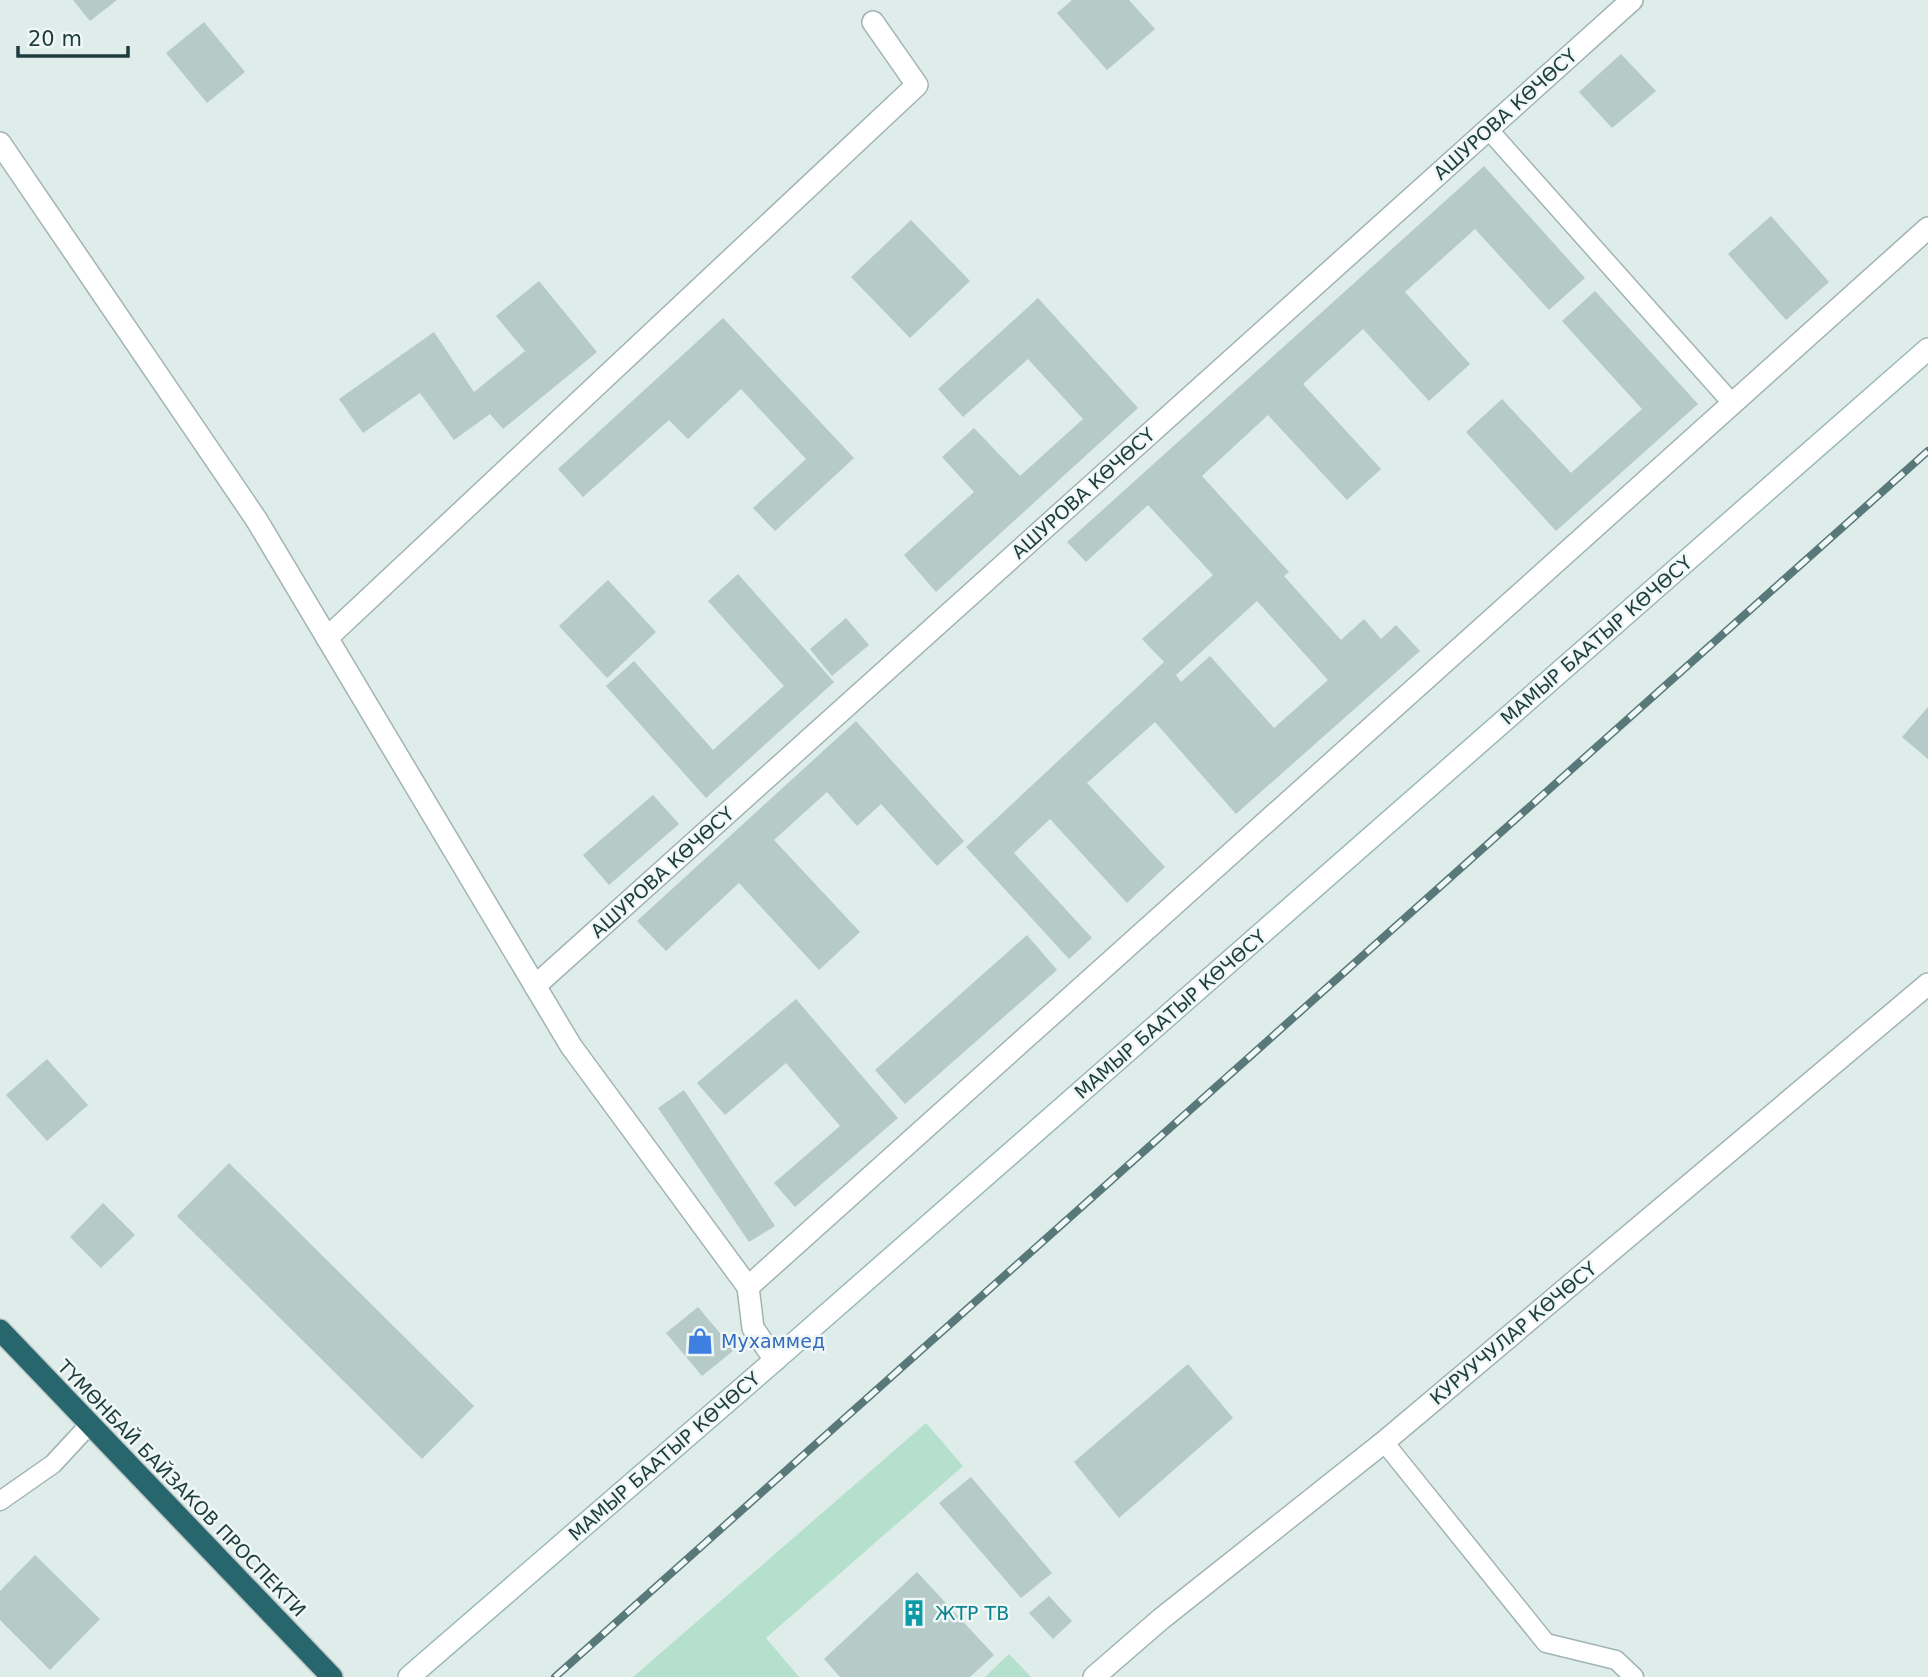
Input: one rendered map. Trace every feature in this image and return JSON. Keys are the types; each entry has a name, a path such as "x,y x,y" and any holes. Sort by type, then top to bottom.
{"highway":[{"name":"ТҮМӨНБАЙ БАЙЗАКОВ ПРОСПЕКТИ","path":"0,1329 332,1677"}],"street":[{"name":"АШУРОВА КӨЧӨСҮ","path":"535,986 1632,0"},
{"path":"327,638 917,85 873,22"},
{"path":"0,143 256,519 571,1046 748,1287 752,1328 775,1360"},
{"path":"748,1287 1928,228"},
{"name":"МАМЫР БААТЫР КӨЧӨСҮ","path":"410,1677 1928,349"},
{"name":"КУРУУЧУЛАР КӨЧӨСҮ","path":"1094,1677 1171,1611 1384,1442 1928,984"}],"lane":[{"path":"1488,129 1732,403"},
{"path":"0,1501 53,1464 90,1424"},
{"path":"1384,1442 1546,1643 1616,1660 1634,1677"}],"green space":[{"path":"926,1423 963,1466 766,1638 799,1677 633,1677"},
{"path":"1009,1654 1031,1677 985,1677"}],"building":[{"path":"73,0 117,0 90,21"},
{"path":"1072,0 1129,0 1155,29 1107,70 1057,13"},
{"path":"204,22 245,72 207,103 166,53"},
{"path":"1621,54 1656,91 1612,128 1579,92"},
{"path":"1484,166 1585,278 1549,310 1475,229 1405,292 1470,364 1429,401 1363,329 1303,384 1381,469 1347,500 1268,415 1202,476 1289,572 1284,576 1341,640 1364,619 1381,639 1396,625 1420,651 1236,814 1155,722 1087,783 1165,867 1127,903 1050,819 1014,853 1092,938 1069,959 966,847 1164,662 1142,639 1213,575 1148,505 1086,562 1067,542","holes":["1257,601 1328,680 1274,728 1210,656 1181,682 1176,675"]},
{"path":"1771,216 1829,282 1786,320 1728,254"},
{"path":"911,220 970,281 910,338 851,277"},
{"path":"539,281 597,352 503,429 490,414 454,440 420,393 363,433 339,399 434,332 474,392 525,351 496,316"},
{"path":"1595,291 1698,404 1556,531 1466,432 1502,399 1571,473 1642,409 1562,321"},
{"path":"1038,298 1138,408 936,592 904,555 974,492 942,457 974,428 1020,476 1083,419 1028,359 963,417 938,389"},
{"path":"723,318 854,458 775,531 753,508 806,459 741,389 688,439 669,420 583,497 558,469"},
{"path":"738,574 834,682 706,798 606,686 634,661 713,750 784,686 708,601"},
{"path":"608,580 656,632 607,678 559,626"},
{"path":"846,618 869,645 832,676 810,649"},
{"path":"1928,707 1928,759 1902,737"},
{"path":"856,721 964,841 937,866 881,804 857,826 827,792 774,840 860,932 819,970 739,883 666,951 637,921"},
{"path":"653,795 679,824 609,885 583,855"},
{"path":"1027,935 1057,970 905,1104 875,1070"},
{"path":"796,999 898,1118 795,1207 774,1183 840,1126 786,1063 725,1115 697,1083"},
{"path":"47,1059 88,1105 47,1141 6,1095"},
{"path":"684,1090 775,1226 749,1242 658,1108"},
{"path":"229,1163 474,1406 422,1459 177,1216"},
{"path":"103,1203 135,1235 101,1268 70,1237"},
{"name":"Мухаммед","path":"698,1307 734,1350 702,1376 666,1333"},
{"path":"1188,1364 1233,1418 1119,1518 1074,1462"},
{"path":"971,1477 1052,1573 1021,1598 939,1503"},
{"path":"35,1555 100,1619 50,1670 0,1620 0,1591"},
{"name":"ЖТР ТВ","path":"917,1572 994,1655 970,1677 840,1677 824,1659"},
{"path":"1049,1596 1072,1621 1053,1639 1029,1613"}],"railway":[{"path":"555,1677 1928,451"}],"place":[{"name":"Мухаммед","path":"700,1341"},
{"name":"ЖТР ТВ","path":"914,1613"}]}
